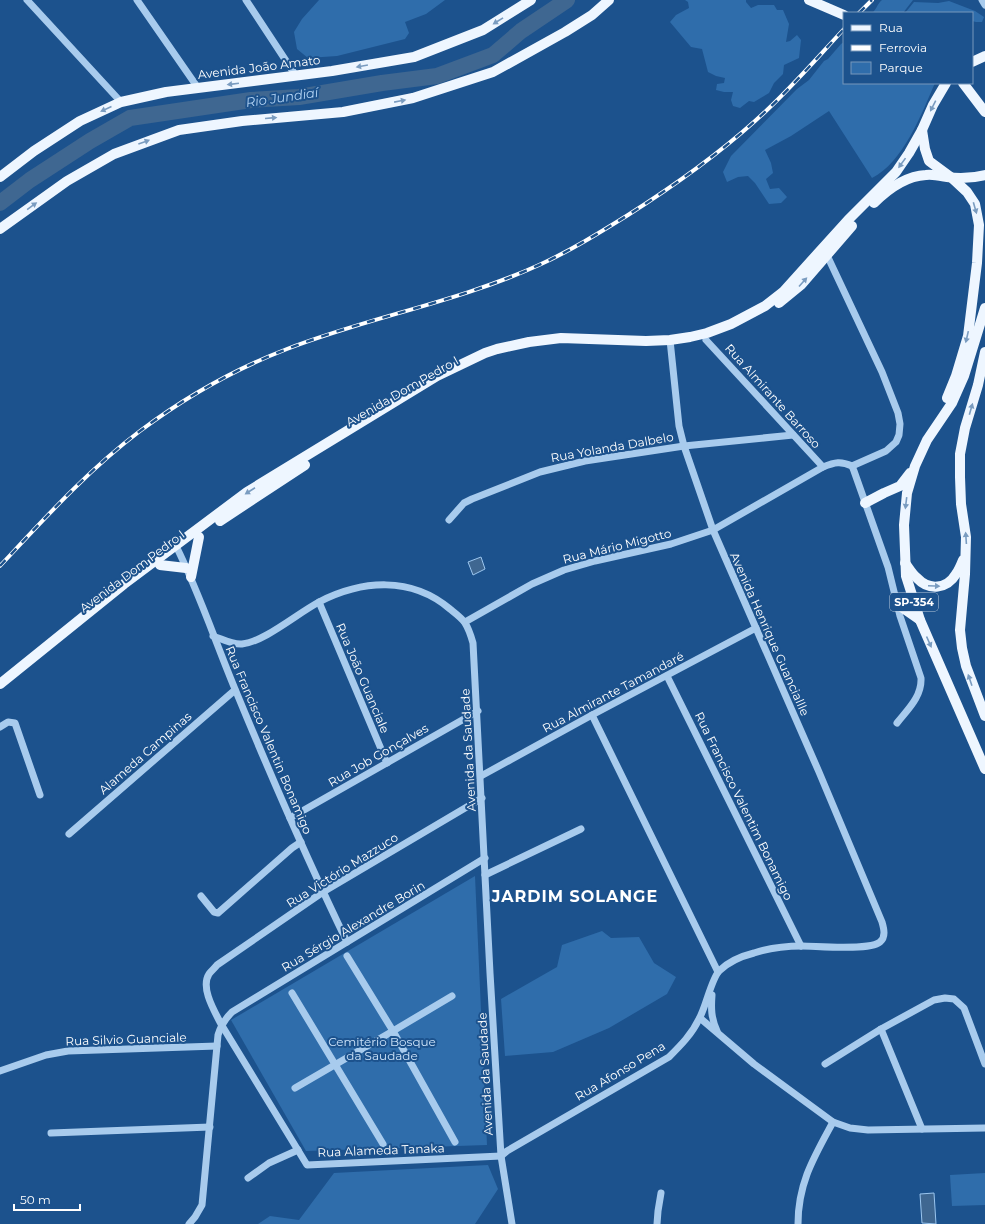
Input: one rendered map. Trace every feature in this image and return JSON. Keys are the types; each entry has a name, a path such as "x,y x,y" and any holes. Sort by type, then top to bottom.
{"main road":[{"name":"Avenida João Amato","path":"0,177 34,151 80,121 121,102 166,92 332,71 414,57 483,30 530,0"},
{"path":"0,229 67,181 114,154 179,130 242,121 343,112 413,98 493,72 565,32 592,15 609,0"},
{"path":"809,0 843,15"},
{"path":"973,62 985,56"},
{"path":"851,223 896,172 922,130 933,105 945,84"},
{"path":"964,84 985,112"},
{"path":"922,130 925,149 929,160 967,192 974,204 979,225 977,263 968,336 954,382 935,427"},
{"path":"851,223 882,195 906,180 926,175 952,178 974,178 985,175"},
{"name":"Avenida Dom Pedro I","path":"0,684 124,584 177,548 247,492 437,376 485,353 529,342 561,338 670,342 707,333 731,324 765,306 825,251 851,223"},
{"name":"Avenida Dom Pedro I","path":"0,691 51,649 160,565 177,548 199,537 248,502 435,383 469,366 510,352 562,345 641,346 670,342 706,340 731,331 765,313 784,300 801,285 825,251"},
{"name":"SP-354","path":"985,308 964,376 952,403 926,440 915,466 907,493 904,519 906,576 910,592 920,620 985,769"},
{"path":"985,352 960,454 961,504 966,537 966,556 960,630 966,666 985,716"},
{"path":"978,385 985,369"},
{"path":"865,503 900,486 915,466"},
{"path":"160,565 189,573 199,537"},
{"path":"905,563 917,579 926,585 937,588 948,584 956,575 966,556"},
{"path":"898,604 920,620"}],"street":[{"path":"26,0 121,102"},
{"path":"137,0 198,88"},
{"path":"246,0 296,76"},
{"path":"982,0 985,5"},
{"path":"825,251 882,372 898,413 900,424 900,435 896,442 886,451 852,466 888,568 900,616 921,678 922,687 918,696 897,723"},
{"name":"Rua Almirante Barroso","path":"706,340 823,467"},
{"name":"Avenida Henrique Guanciallle","path":"670,342 679,426 684,446 713,530 882,922 884,930 884,936 880,942 872,946 801,946"},
{"name":"Rua Yolanda Dalbelo","path":"448,520 468,501 540,472 585,461 684,446 793,435"},
{"name":"Rua Mário Migotto","path":"465,622 532,584 564,570 594,561 671,544 713,530 823,467 838,462 852,466"},
{"name":"Rua Francisco Valentin Bonamigo","path":"177,548 189,573 235,690 300,842 347,942"},
{"name":"Avenida da Saudade","path":"214,636 229,642 241,644 256,641 320,602 353,589 371,585 393,585 416,589 440,601 465,622 473,643 478,711 484,858 501,1156 512,1224"},
{"name":"Rua João Guanciale","path":"320,602 387,763"},
{"name":"Rua Almirante Tamandaré","path":"481,776 756,628"},
{"name":"Rua Francisco Valentim Bonamigo","path":"667,676 801,946"},
{"name":"Alameda Campinas","path":"69,834 235,690"},
{"name":"Rua Job Gonçalves","path":"290,818 478,711"},
{"path":"592,715 718,972 731,962 753,953 773,948 801,946"},
{"path":"0,727 8,722 15,723 40,795"},
{"name":"Rua Victório Mazzuco","path":"217,965 323,892 482,798"},
{"path":"485,876 581,829"},
{"path":"201,896 214,912 218,913 300,842"},
{"name":"Rua Sérgio Alexandre Borin","path":"221,1024 232,1012 484,858"},
{"path":"347,956 393,1031 455,1142"},
{"name":"Rua Alameda Tanaka","path":"217,965 208,975 206,986 210,1000 221,1024 307,1165 501,1156"},
{"name":"Rua Afonso Pena","path":"501,1156 669,1057 681,1045 700,1018 718,972"},
{"path":"712,987 711,1013 719,1035"},
{"path":"292,993 383,1144"},
{"path":"295,1088 452,996"},
{"path":"826,1064 882,1029 934,1000 946,998 954,999 964,1008 985,1064"},
{"path":"700,1018 784,1087 833,1122 850,1128 868,1130 985,1128"},
{"path":"189,1224 195,1218 202,1205 218,1035 221,1024"},
{"path":"882,1029 922,1130"},
{"name":"Rua Silvio Guanciale","path":"0,1071 46,1055 68,1051 217,1046"},
{"path":"798,1224 802,1186 811,1162 833,1122"},
{"path":"51,1133 210,1127"},
{"path":"248,1178 269,1163 298,1150"},
{"path":"657,1224 661,1193"}],"green space":[{"path":"319,0 445,0 426,14 405,22 409,33 405,39 337,56 308,58 297,49 294,32 302,19"},
{"path":"685,0 746,0 751,8 758,5 774,5 777,10 783,10 789,24 786,42 790,41 797,35 801,40 799,58 784,65 783,74 774,83 769,93 754,102 749,101 740,108 733,106 731,100 733,92 716,90 717,84 724,83 725,78 708,72 702,49 691,47 670,22 676,15 689,8 688,2"},
{"path":"882,0 913,0 904,12 873,12"},
{"path":"949,1 975,11 984,17 982,22 976,22 973,21 973,12 906,12 914,2 938,3"},
{"path":"843,43 843,84 935,84 918,122 893,161 883,171 872,178 829,111 791,136 765,150 771,163 773,173 766,179 770,189 779,188 787,197 781,203 769,204 755,183 748,176 738,177 727,182 723,172 731,156 797,89 809,80 824,61 828,59"},
{"name":"Cemitério Bosque da Saudade","path":"475,876 487,1145 306,1151 231,1020"},
{"path":"602,931 611,938 639,937 654,963 676,977 667,994 609,1028 553,1052 505,1056 501,999 557,967 562,945"},
{"path":"488,1165 498,1189 475,1224 258,1224 270,1216 299,1220 334,1173"},
{"path":"985,1173 985,1205 952,1206 950,1175"}],"shaded area":[{"path":"481,557 485,569 473,575 468,562"},
{"path":"934,1193 936,1224 922,1223 920,1194"}],"waterway":[{"name":"Rio Jundiaí","path":"0,203 30,180 90,141 130,118 251,100 299,97 382,83 437,76 493,55 521,31 567,0"}],"railway":[{"path":"860,12 872,0"},
{"path":"0,566 84,478 140,431 174,407 229,375 287,349 477,289 508,278 562,254 628,215 693,171 725,147 767,110 801,76 843,30"}],"district":[{"name":"JARDIM SOLANGE","path":"575,896"}]}
